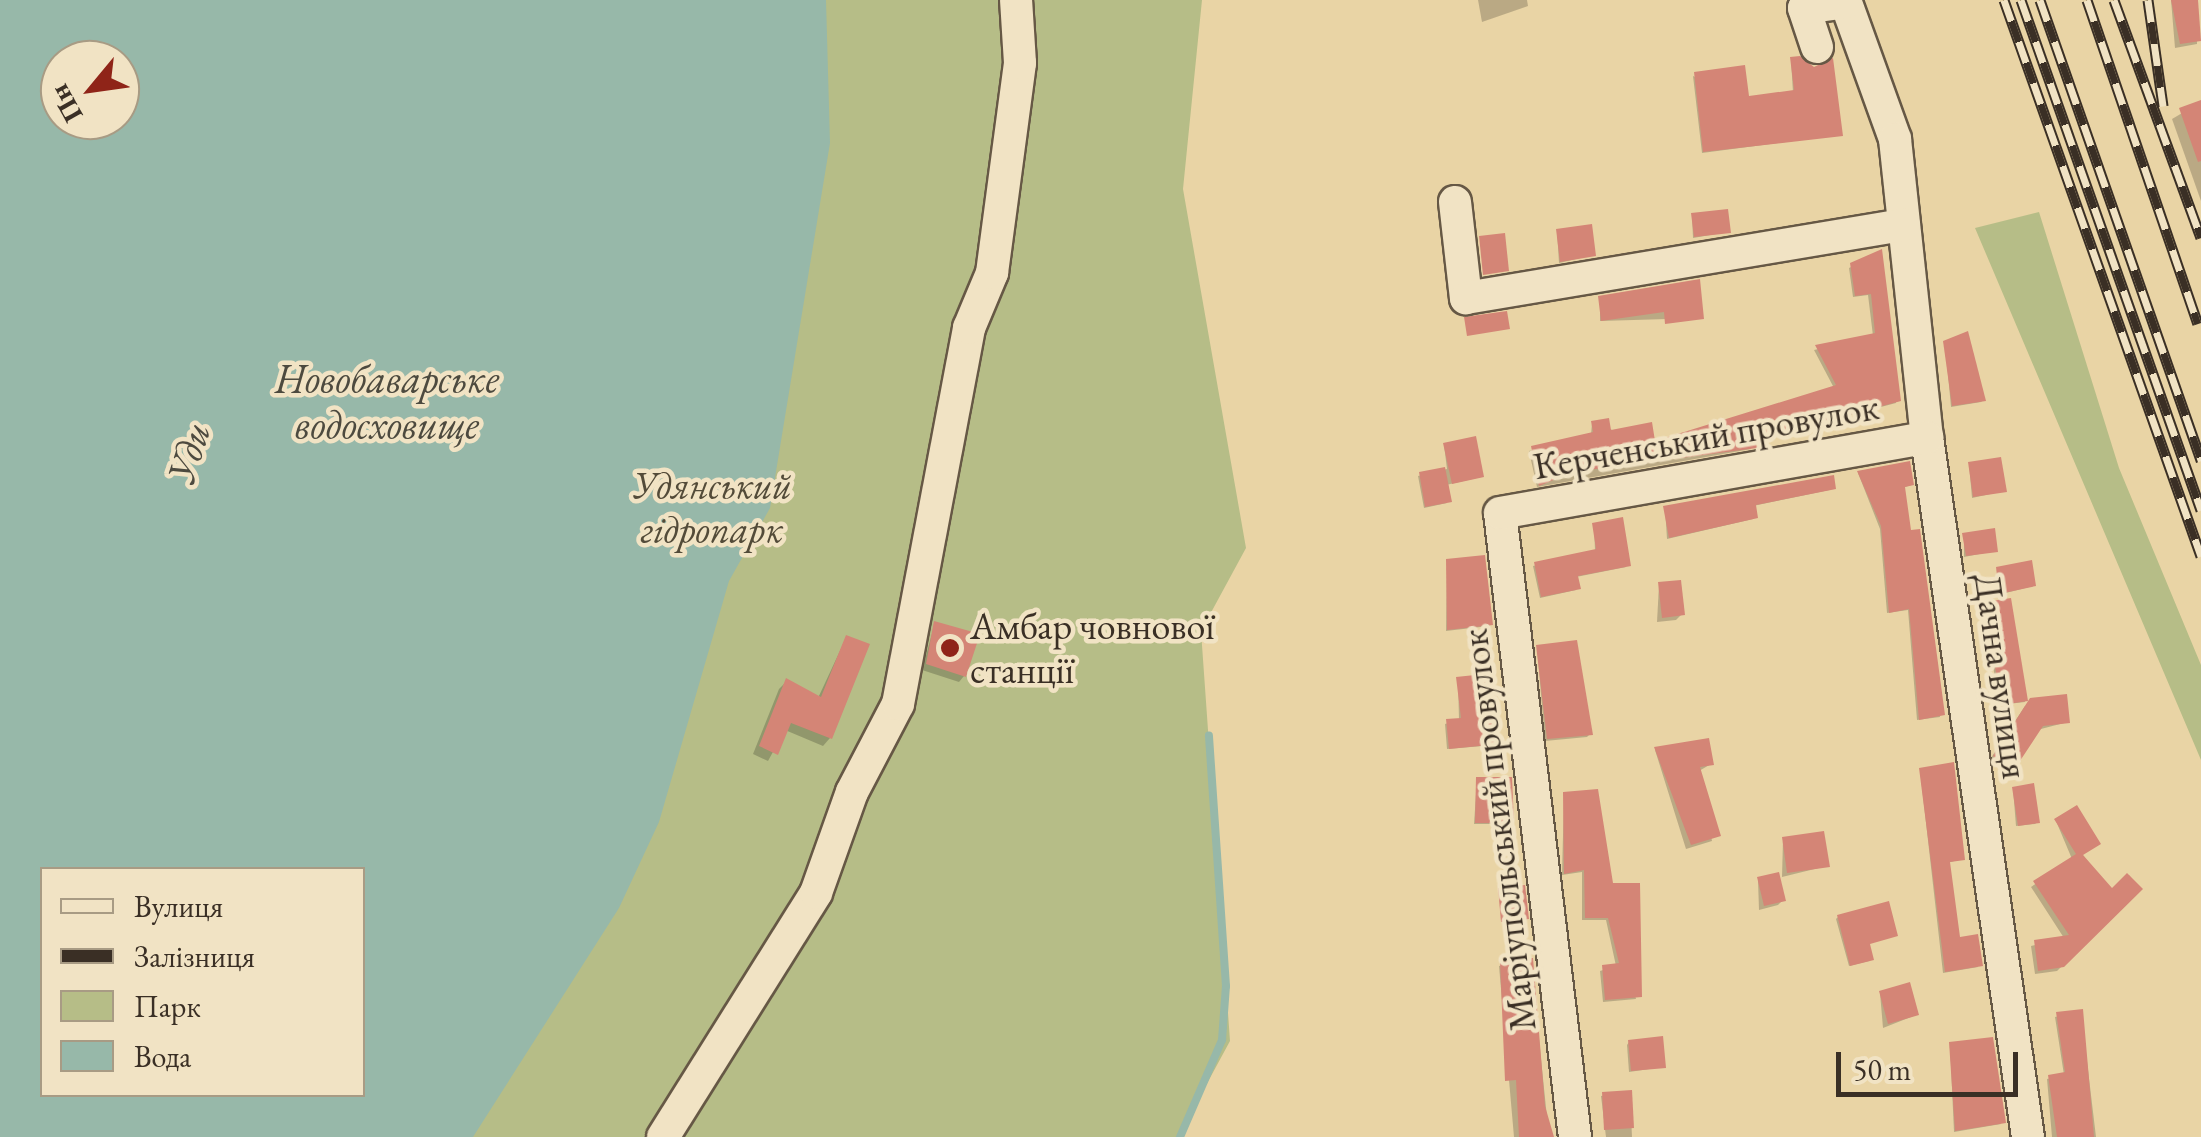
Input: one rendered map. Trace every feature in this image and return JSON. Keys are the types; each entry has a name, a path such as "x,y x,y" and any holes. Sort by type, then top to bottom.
{"street":[{"path":"663,1137 816,892 898,704 969,328 992,274 1020,63 1016,0"},
{"path":"1817,47 1804,8 1846,1"},
{"name":"Дачна вулиця","path":"1846,1 1895,139 1927,438 2028,1137"},
{"path":"1455,202 1466,298 1904,226"},
{"name":"Керченський провулок","path":"1500,513 1927,438"},
{"name":"Маріупольський провулок","path":"1500,513 1575,1137"}],"green space":[{"name":"Удянський гідропарк","path":"0,0 1202,0 1183,189 1246,548 1201,631 1230,1041 1178,1137 0,1137"},
{"path":"2039,212 2119,468 2201,665 2201,760 1975,228"}],"water":[{"name":"Новобаварське водосховище","path":"0,0 826,0 830,143 770,508 729,581 659,822 619,908 473,1137 0,1137"}],"building":[{"path":"2171,0 2198,0 2201,41 2180,44"},
{"path":"1800,56 1814,67 1833,58 1843,136 1703,152 1694,72 1745,65 1749,96 1794,90 1790,57"},
{"path":"2201,100 2201,161 2198,162 2179,108"},
{"path":"1728,209 1731,233 1694,237 1691,213"},
{"path":"1592,224 1596,256 1560,262 1556,229"},
{"path":"1505,233 1509,271 1483,275 1479,236"},
{"path":"1882,249 1901,401 1755,440 1757,448 1573,472 1539,486 1531,446 1593,432 1591,421 1609,418 1611,430 1652,422 1655,441 1836,385 1815,345 1875,333 1871,294 1855,296 1850,263"},
{"path":"1700,279 1704,319 1665,324 1664,312 1601,321 1598,296"},
{"path":"1507,311 1510,329 1467,336 1464,317"},
{"path":"1968,331 1986,401 1952,406 1943,341"},
{"path":"1476,436 1484,477 1452,484 1443,443"},
{"path":"2001,457 2007,492 1973,497 1968,462"},
{"path":"1910,461 1914,485 1905,487 1911,530 1920,529 1945,715 1919,720 1909,609 1889,613 1881,526 1857,471"},
{"path":"1445,467 1452,502 1425,507 1419,472"},
{"path":"1834,475 1836,489 1756,505 1758,518 1669,538 1663,506"},
{"path":"1623,517 1631,566 1578,576 1581,589 1541,597 1534,562 1596,549 1592,523"},
{"path":"1995,528 1998,552 1966,556 1962,533"},
{"path":"1485,555 1493,625 1447,630 1446,559"},
{"path":"2032,560 2036,586 1999,594 1996,567"},
{"path":"1681,580 1685,615 1662,618 1658,582"},
{"path":"2011,598 2028,701 2001,705 1985,602"},
{"name":"Амбар човнової станції","path":"934,621 980,634 966,677 926,664"},
{"path":"846,635 870,644 832,739 791,723 778,755 759,746 786,678 821,697"},
{"path":"1577,640 1593,735 1547,739 1536,645"},
{"path":"1494,673 1499,744 1449,749 1446,719 1461,718 1456,677"},
{"path":"2067,694 2070,723 2043,726 2014,770 1993,756 2030,698"},
{"path":"1709,738 1714,765 1700,767 1721,836 1691,845 1654,747"},
{"path":"1954,762 1965,860 1950,862 1960,937 1978,934 1983,966 1945,972 1919,768"},
{"path":"1476,777 1512,777 1514,823 1475,823"},
{"path":"2034,783 2040,823 2018,826 2012,787"},
{"path":"1598,789 1613,883 1640,883 1642,997 1605,1000 1602,965 1619,963 1608,918 1585,918 1584,870 1564,874 1563,792"},
{"path":"2077,805 2101,844 2083,855 2112,888 2127,873 2143,889 2064,967 2038,971 2034,940 2069,935 2033,881 2076,854 2054,819"},
{"path":"1824,831 1830,867 1787,873 1782,837"},
{"path":"1779,872 1786,901 1764,906 1757,877"},
{"path":"1525,885 1529,919 1501,922 1498,888"},
{"path":"1889,901 1898,936 1870,944 1874,960 1850,966 1837,915"},
{"path":"1533,958 1545,1106 1554,1137 1519,1137 1516,1080 1505,1081 1500,962"},
{"path":"1910,982 1919,1015 1888,1024 1879,991"},
{"path":"2083,1009 2094,1137 2057,1137 2048,1075 2065,1072 2056,1012"},
{"path":"1663,1036 1666,1068 1631,1071 1628,1040"},
{"path":"1993,1037 2006,1123 1955,1131 1949,1042"},
{"path":"1632,1090 1634,1128 1604,1130 1602,1092"}],"waterway":[{"path":"1180,1137 1222,1040 1226,986 1209,736"}],"railway":[{"path":"2004,0 2201,556"},
{"path":"2021,0 2201,510"},
{"path":"2040,0 2201,461"},
{"path":"2087,0 2198,324"},
{"path":"2114,0 2201,238"},
{"path":"2148,0 2163,106"}],"place":[{"name":"Амбар човнової станції","path":"950,648"}],"water label":[{"name":"Уди","path":"188,453"}]}
